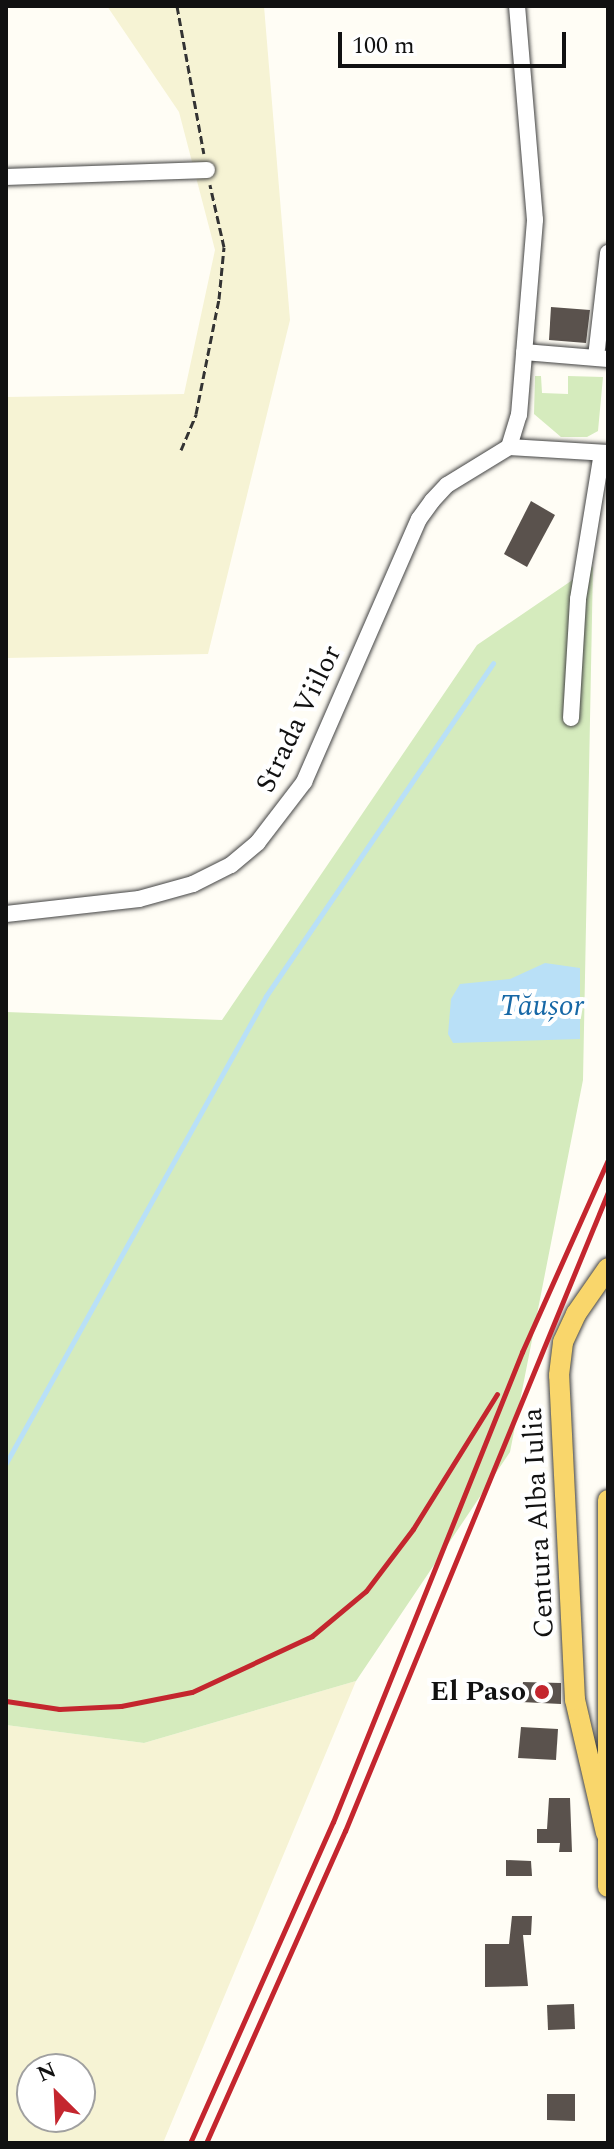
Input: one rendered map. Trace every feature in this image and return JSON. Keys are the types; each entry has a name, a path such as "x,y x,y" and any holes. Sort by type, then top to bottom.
{"main road":[{"name":"Centura Alba Iulia","path":"606,1833 575,1700 559,1375 563,1342 576,1314 608,1268"},
{"path":"608,1500 608,1887"}],"street":[{"path":"517,6 535,220 519,415 509,447 605,453 578,599 571,718"},
{"path":"6,177 207,170"},
{"path":"524,352 602,358 608,253"},
{"name":"Strada Viilor","path":"6,914 127,901 193,884 258,842 304,782 419,519 447,485 509,447"}],"path":[{"path":"177,6 224,247 219,299 196,414 181,450"}],"shaded area":[{"path":"107,6 264,6 290,320 208,654 6,658 6,397 184,394 215,250 179,112"},
{"path":"356,1681 163,2143 6,2143 6,1725 144,1743"}],"green space":[{"path":"535,376 541,376 542,393 568,394 568,376 603,377 598,431 587,437 561,437 534,414"},
{"path":"593,566 583,1080 510,1452 356,1681 144,1743 6,1725 6,1012 222,1020 477,645"}],"water":[{"name":"Tăușor","path":"545,963 580,968 580,1039 453,1043 448,1034 451,999 460,984 510,979"}],"building":[{"path":"551,307 590,310 586,343 549,340"},
{"path":"531,501 555,515 527,567 504,554"},
{"name":"El Paso","path":"523,1682 561,1683 561,1704 521,1702"},
{"path":"521,1727 558,1729 556,1760 518,1758"},
{"path":"549,1798 570,1798 572,1852 559,1852 560,1843 537,1843 537,1829 547,1829"},
{"path":"506,1860 531,1861 532,1876 506,1876"},
{"path":"512,1916 532,1916 531,1935 523,1935 528,1986 485,1987 485,1944 509,1944"},
{"path":"574,2004 575,2029 548,2030 547,2005"},
{"path":"547,2094 575,2094 575,2121 547,2120"}],"waterway":[{"path":"6,1463 266,996 493,663"}],"railway":[{"path":"190,2143 333,1822 522,1352 608,1160"},
{"path":"206,2143 345,1831 608,1192"},
{"path":"6,1701 59,1709 121,1706 192,1692 312,1636 366,1591 413,1529 497,1394"}],"place":[{"name":"El Paso","path":"542,1692"}]}
